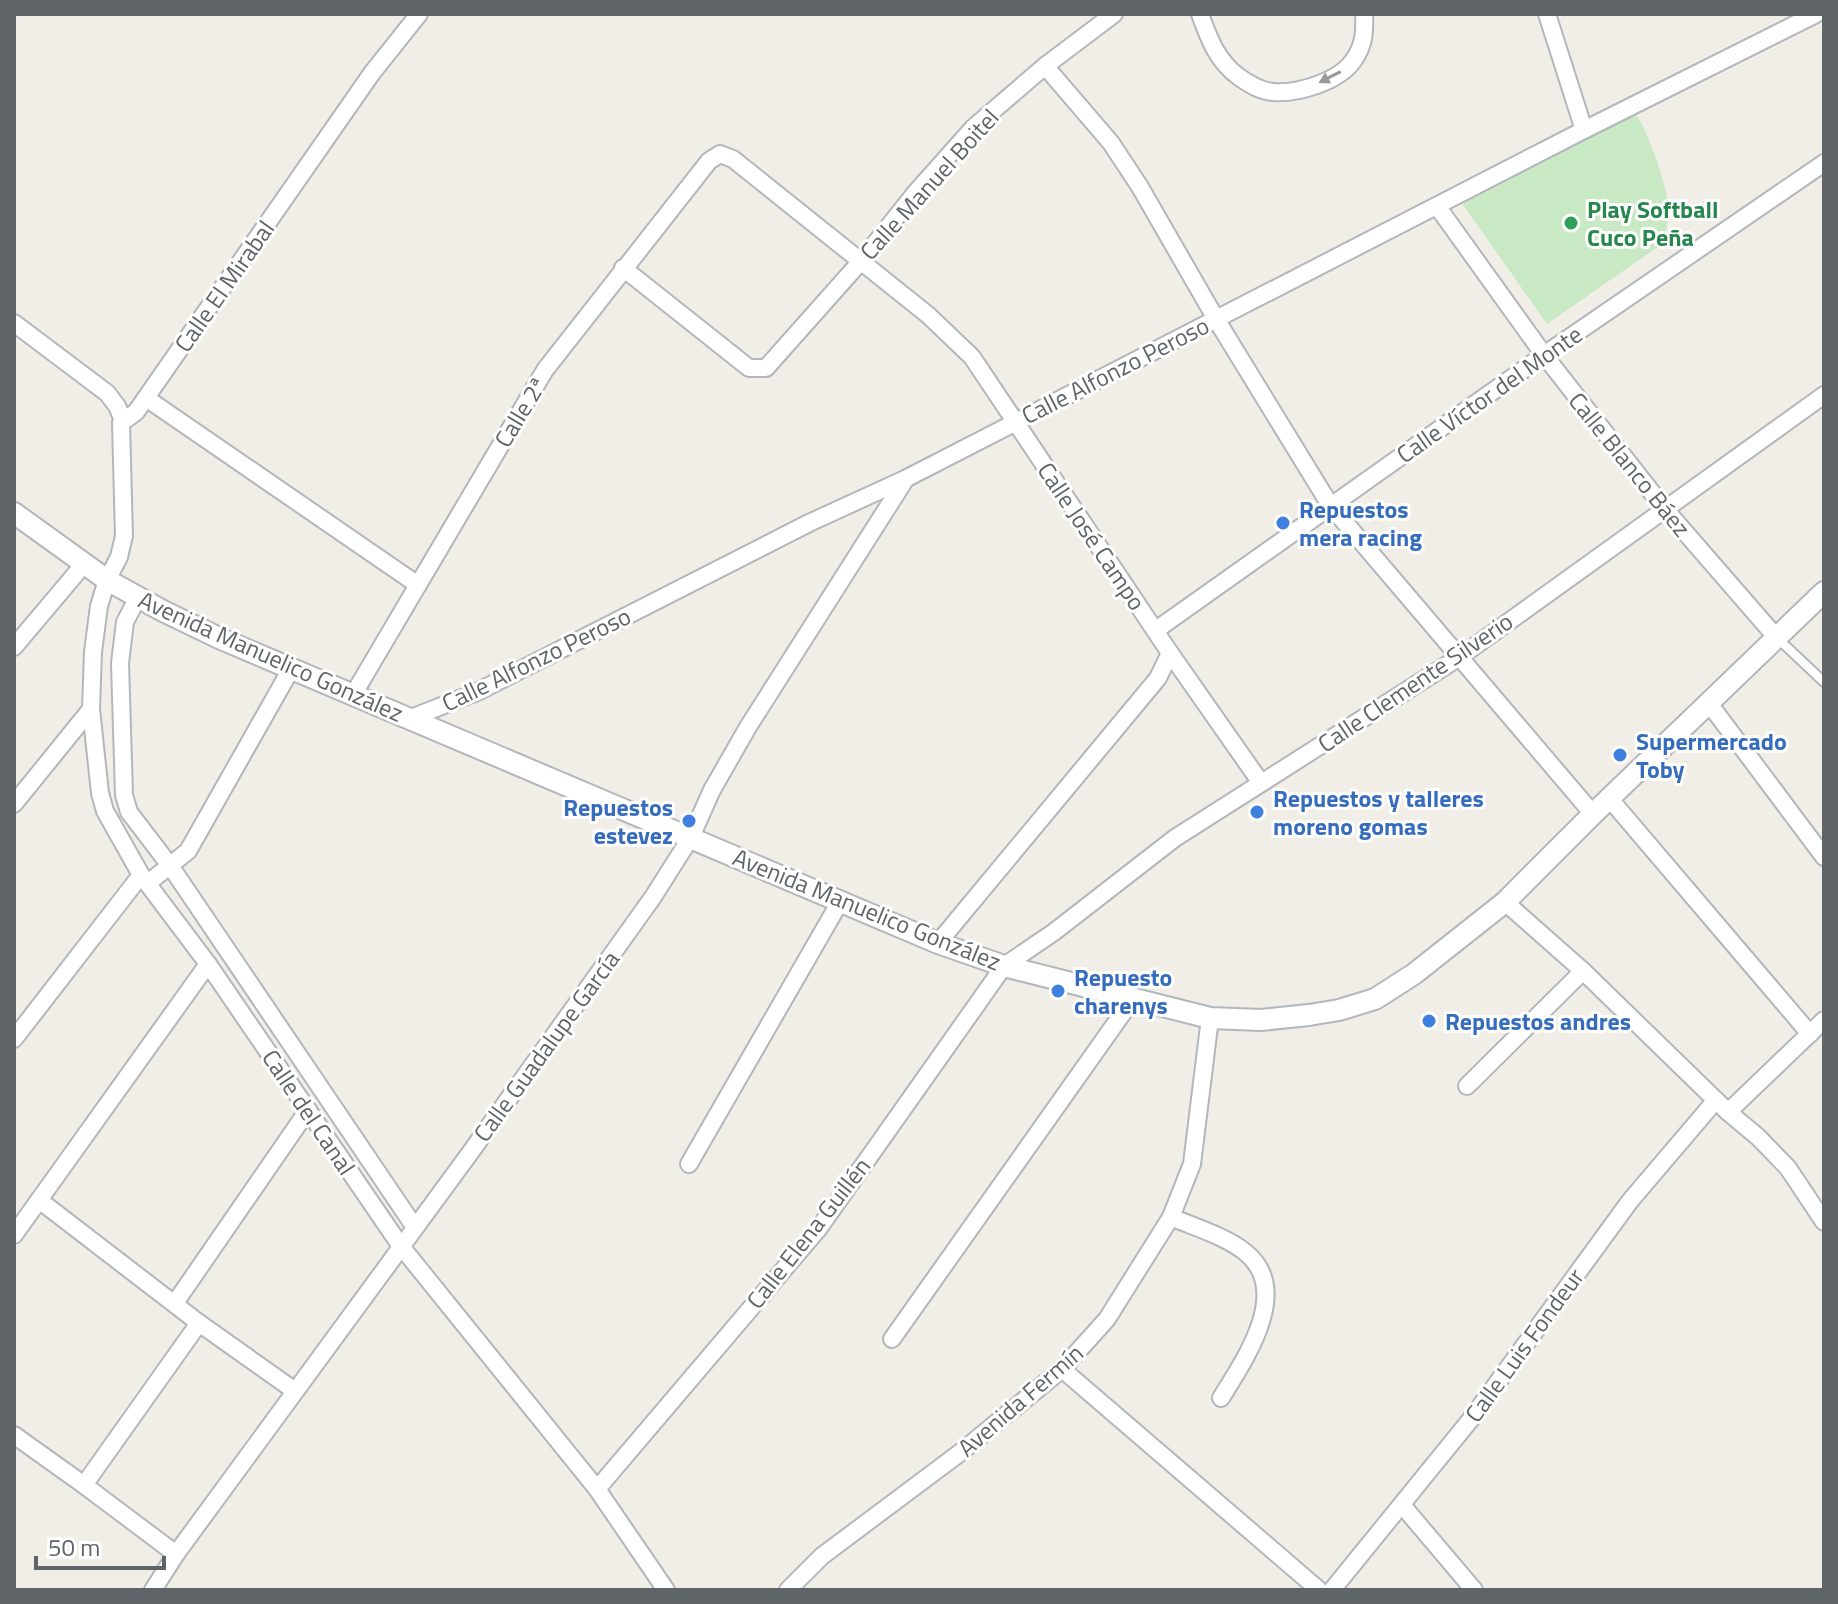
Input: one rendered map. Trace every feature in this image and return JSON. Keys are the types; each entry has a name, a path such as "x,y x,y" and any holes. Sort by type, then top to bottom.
{"street":[{"name":"Calle El Mirabal","path":"123,420 134,414 146,398 372,73 419,14"},
{"name":"Calle Manuel Boitel","path":"623,268 749,368 760,370 772,364 974,127 1045,66 1114,14"},
{"path":"1200,14 1212,46 1228,68 1250,84 1275,92 1306,88 1336,75 1351,64 1365,35 1364,14"},
{"path":"1547,14 1584,130"},
{"name":"Calle Alfonzo Peroso","path":"411,718 477,692 782,536 905,479 1816,14"},
{"path":"1045,66 1111,143 1140,187 1216,319 1330,505 1593,814"},
{"name":"Calle José Campo","path":"720,154 733,159 862,260 928,315 972,357 1261,783"},
{"name":"Calle 2ª","path":"353,695 545,370 709,161 720,154"},
{"name":"Calle Víctor del Monte","path":"1156,630 1544,355 1824,163"},
{"name":"Calle Blanco Báez","path":"1437,206 1544,355 1664,508 1776,637"},
{"path":"14,323 107,393 123,420 119,432 124,536 119,557 107,580"},
{"name":"Calle Clemente Silverio","path":"1004,966 1054,932 1175,838 1461,656 1824,395"},
{"path":"146,398 418,585"},
{"name":"Calle Guadalupe García","path":"153,1590 176,1554 653,897 691,837 712,790 748,727 905,479"},
{"name":"Avenida Manuelico González","path":"14,513 107,580 219,638 938,943 1004,966 1210,1018 1261,1020 1339,1010 1375,999 1405,981 1505,902 1824,592"},
{"path":"14,647 84,564"},
{"name":"Calle del Canal","path":"107,580 99,606 93,652 91,709 100,793 105,811 144,879 208,964 400,1245 597,1489 666,1590"},
{"path":"138,597 125,622 120,663 124,795 129,812 171,867 414,1226"},
{"path":"938,943 1158,678 1170,653"},
{"path":"14,1039 144,879 171,867 188,851 291,669"},
{"path":"1708,702 1824,857"},
{"path":"14,804 91,709"},
{"path":"1609,798 1810,1034"},
{"path":"689,1164 841,900"},
{"path":"1505,902 1583,971 1758,1137 1818,1203 1824,1222"},
{"path":"14,1235 208,964"},
{"name":"Calle Elena Guillén","path":"597,1489 819,1228 1004,966"},
{"path":"1467,1086 1583,971"},
{"path":"892,1339 1132,1000"},
{"name":"Avenida Fermín","path":"788,1590 822,1556 961,1452 1062,1369 1107,1319 1171,1217 1192,1164 1210,1018"},
{"name":"Calle Luis Fondeur","path":"1332,1590 1471,1419 1630,1201 1722,1106 1824,1020"},
{"path":"175,1303 308,1110"},
{"path":"39,1200 199,1323 295,1391"},
{"path":"1171,1217 1243,1250 1259,1268 1265,1283 1263,1314 1251,1347 1221,1398"},
{"path":"84,1485 199,1323"},
{"path":"1062,1369 1319,1590"},
{"path":"14,1435 176,1554"},
{"path":"1402,1505 1474,1590"}],"lane":[{"path":"1776,637 1824,682"}],"green space":[{"name":"Play Softball Cuco Peña","path":"1634,112 1650,142 1666,193 1669,212 1665,242 1547,324 1461,202"}],"place":[{"name":"Play Softball Cuco Peña","path":"1571,223"},
{"name":"Repuestos mera racing","path":"1283,523"},
{"name":"Supermercado Toby","path":"1620,755"},
{"name":"Repuestos y talleres moreno gomas","path":"1257,812"},
{"name":"Repuestos estevez","path":"689,821"},
{"name":"Repuesto charenys","path":"1058,991"},
{"name":"Repuestos andres","path":"1429,1021"}]}
